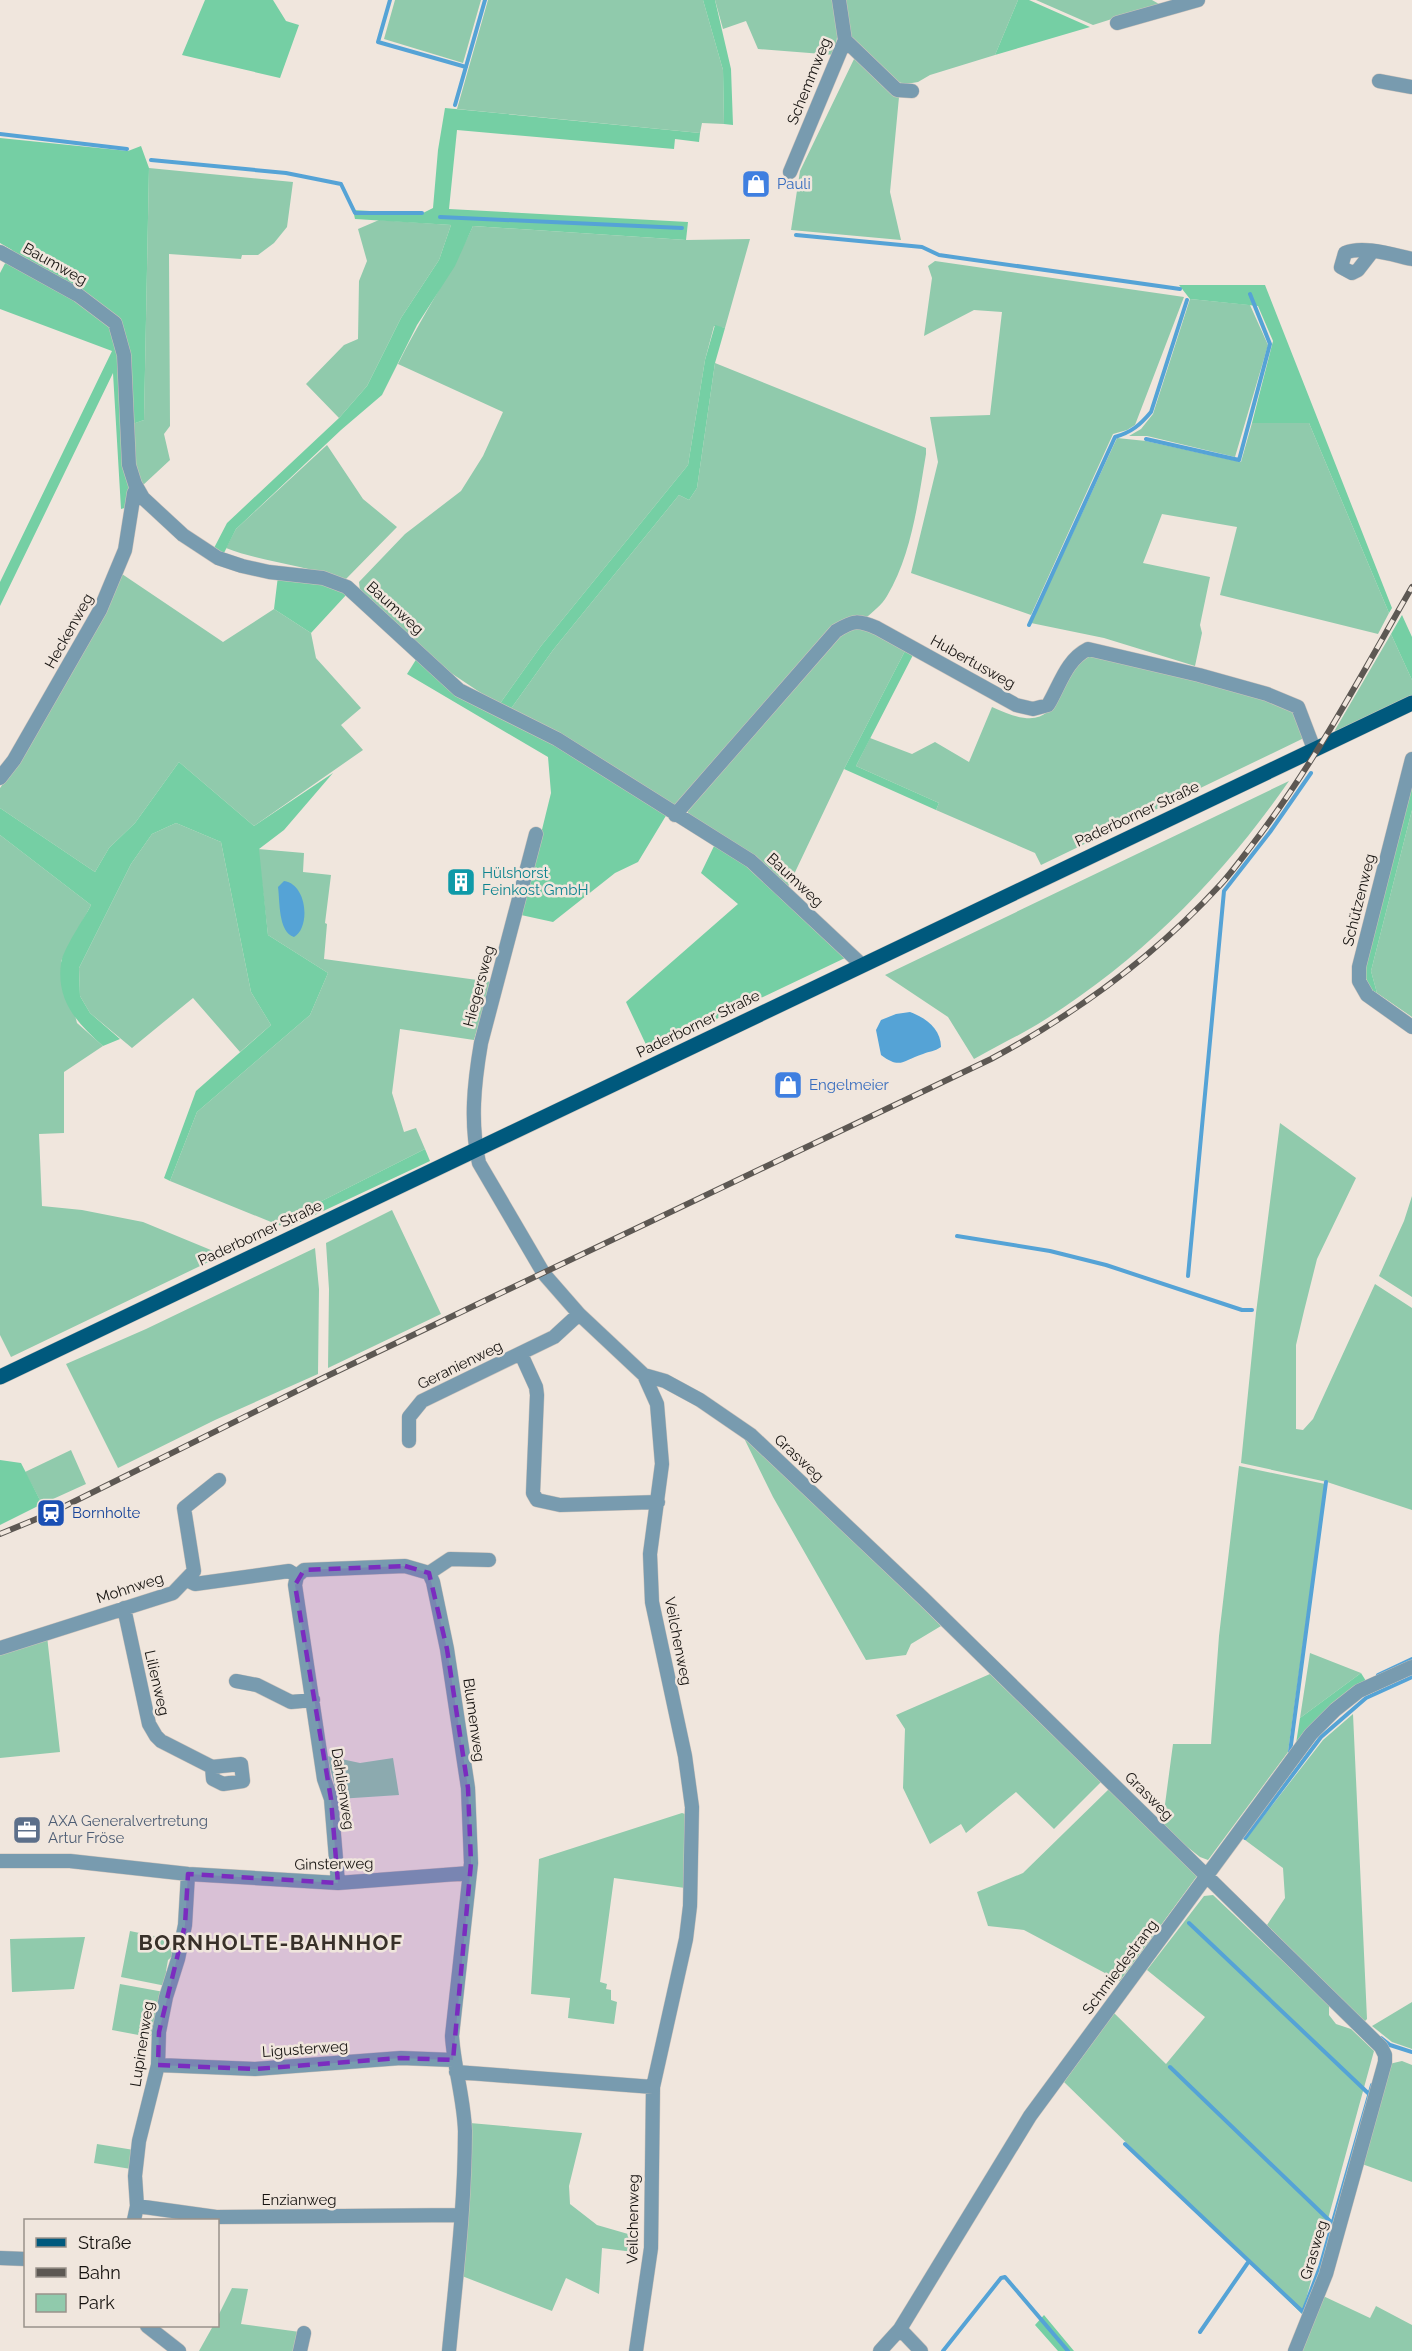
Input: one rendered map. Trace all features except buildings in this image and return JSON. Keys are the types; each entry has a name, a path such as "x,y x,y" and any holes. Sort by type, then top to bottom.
{"main road":[{"name":"Paderborner Straße","path":"0,1377 1412,703"}],"street":[{"name":"Schemmweg","path":"790,172 845,40 839,0"},
{"path":"1117,23 1198,0"},
{"path":"845,40 897,90 912,92"},
{"path":"1379,81 1412,87"},
{"name":"Baumweg","path":"0,252 78,295 115,323 124,355 129,465 137,489 143,498 183,535 218,558 269,572 323,578 347,587 459,690 557,739 751,861 862,965"},
{"path":"1372,252 1412,259"},
{"name":"Heckenweg","path":"0,778 14,760 100,610 124,550 134,493 137,489"},
{"name":"Hubertusweg","path":"675,815 836,631 848,623 857,621 877,628 1016,705 1033,709 1048,705 1071,662 1077,654 1088,650 1210,678 1267,694 1298,707 1314,749"},
{"name":"Schützenweg","path":"1412,759 1359,967 1359,981 1367,995 1412,1027"},
{"name":"Hiegersweg","path":"476,1150 473,1116 480,1043 536,834"},
{"name":"Veilchenweg","path":"476,1150 479,1163 544,1274 579,1314 644,1375 657,1404 662,1464 651,1554 652,1602 685,1756 692,1807 690,1906 686,1939 652,2087 651,2248 636,2351"},
{"name":"Geranienweg","path":"409,1441 409,1417 422,1401 554,1337 579,1314"},
{"name":"Geranienweg","path":"521,1354 536,1387 533,1493 537,1500 560,1505 658,1502"},
{"name":"Grasweg","path":"644,1375 665,1381 699,1400 750,1435 917,1593 1381,2047 1385,2055 1326,2274 1295,2351"},
{"name":"Mohnweg","path":"0,1648 173,1593 194,1571 184,1508 219,1480"},
{"path":"187,1580 195,1584 289,1571 297,1576 304,1570 405,1566 429,1573 450,1559 489,1560"},
{"name":"Blumenweg","path":"429,1573 433,1582 447,1649 468,1788 470,1874"},
{"name":"Dahlienweg","path":"297,1576 295,1585 324,1779 331,1799 338,1883"},
{"name":"Lilienweg","path":"124,1608 149,1724 161,1741 212,1767"},
{"name":"Schmiedestrang","path":"880,2351 900,2329 1030,2116 1311,1734 1335,1710 1359,1691 1412,1668"},
{"path":"236,1680 257,1685 291,1702 313,1700"},
{"name":"Ginsterweg","path":"0,1861 69,1861 269,1881 338,1883 470,1874"},
{"name":"Lupinenweg","path":"134,2219 137,2206 135,2176 139,2141 158,2066 159,2032 185,1925 188,1874"},
{"path":"449,2351 461,2215 465,2130 452,2036 470,1874"},
{"name":"Ligusterweg","path":"158,2066 255,2069 402,2058 455,2066"},
{"path":"455,2066 544,2080 652,2087"},
{"name":"Enzianweg","path":"137,2206 216,2217 461,2215"},
{"path":"0,2258 24,2259"},
{"path":"149,2327 163,2346 179,2351"},
{"path":"900,2329 921,2351"},
{"path":"300,2351 304,2333"}],"highlighted area":[{"path":"405,1566 429,1573 447,1649 468,1788 471,1863 453,2060 401,2058 255,2069 158,2065 159,2032 185,1925 188,1874 338,1883 331,1799 295,1585 304,1570"}],"green space":[{"path":"205,0 273,0 286,21 299,25 280,78 182,55"},
{"path":"395,0 481,0 463,63 384,39"},
{"path":"488,0 703,0 723,70 724,124 702,123 700,133 457,109"},
{"path":"703,0 715,0 731,69 733,125 724,124 723,70"},
{"path":"715,0 832,0 838,28 835,55 758,49 746,21 723,29"},
{"path":"844,0 1018,0 995,55 930,75 918,82 906,84 893,81 852,39"},
{"path":"1018,0 1029,0 1090,27 995,55"},
{"path":"1036,0 1152,0 1159,4 1093,25"},
{"path":"855,57 899,97 890,192 901,240 791,230 800,171"},
{"path":"445,108 700,133 699,142 675,139 674,149 457,130 449,209 688,222 686,240 473,226 455,266 417,325 382,395 341,430 236,529 224,553 214,548 227,523 339,418 367,386 401,318 439,260 451,225 355,219 353,210 421,214 433,208 438,150"},
{"path":"0,138 128,151 141,146 149,168 144,420 124,427 130,481 128,507 121,509 113,373 0,606 0,582 112,351 0,309 0,273 12,250 0,243"},
{"path":"149,168 293,182 287,227 274,243 258,255 242,255 241,259 169,254 170,426 164,434 170,460 142,486 134,459 132,424 144,420"},
{"path":"379,220 451,225 439,260 401,318 367,386 339,418 306,384 344,345 358,339 359,281 367,261 358,229"},
{"path":"473,226 686,240 750,239 725,328 714,326 705,360 688,465 541,646 499,705 442,667 360,591 359,582 405,534 461,491 483,456 503,412 398,364"},
{"path":"935,261 1184,297 1135,425 1113,434 1031,615 911,573 938,462 930,417 990,415 1002,312 974,310 924,336 932,278 928,266"},
{"path":"1179,285 1265,285 1392,608 1389,613 1309,423 1252,423 1273,341 1258,306 1190,299"},
{"path":"1190,299 1250,305 1268,345 1235,457 1147,436 1129,436 1141,429 1153,414"},
{"path":"715,325 725,328 715,363 697,488 689,500 679,495 553,650 510,710 499,705 541,646 688,465 705,360"},
{"path":"715,363 926,448 926,454 917,509 903,563 885,599 865,619 856,617 678,804 672,805 510,710 553,650 679,495 689,500 697,488"},
{"path":"1252,423 1309,423 1389,613 1378,634 1220,595 1237,527 1162,514 1143,563 1210,577 1200,625 1202,633 1195,666 1104,638 1031,623 1117,438 1146,441 1241,462"},
{"path":"327,445 363,499 397,527 345,580 226,548 236,529"},
{"path":"122,574 223,642 274,609 311,633 316,658 361,708 341,725 363,750 254,826 179,762 135,823 109,848 95,872 0,808 0,788 18,763"},
{"path":"278,576 317,582 347,594 311,633 274,609"},
{"path":"1402,615 1412,637 1412,680 1391,634"},
{"path":"857,628 877,633 905,651 844,769 787,889 689,815 686,807 843,631"},
{"path":"1391,634 1412,680 1412,695 1336,732 1335,730"},
{"path":"905,651 913,655 856,766 939,803 936,810 844,769"},
{"path":"1086,656 1264,697 1292,710 1304,738 1041,865 1035,853 936,810 939,803 856,766 870,738 912,754 935,742 969,762 992,707 1016,716 1032,718 1044,714 1052,706 1074,669"},
{"path":"417,658 556,742 667,814 638,862 615,873 553,922 521,915 551,793 548,757 407,674"},
{"path":"179,762 254,826 333,773 284,830 259,849 268,935 328,973 310,1015 197,1112 170,1181 164,1178 196,1091 271,1025 251,992 221,842 176,823 152,834 131,864 79,968 80,996 90,1013 120,1039 103,1046 70,1010 65,1000 60,977 61,963 66,950 91,905 0,835 0,808 95,872 109,848 135,823"},
{"path":"1412,779 1412,810 1371,971 1377,993 1365,979 1364,966"},
{"path":"1289,781 1236,851 1207,884 1144,945 1075,1000 1038,1024 974,1059 948,1017 885,975"},
{"path":"1412,810 1412,1017 1377,993 1371,971"},
{"path":"176,823 221,842 251,992 271,1025 240,1052 193,998 132,1048 90,1013 80,996 79,968 131,864 152,834"},
{"path":"0,835 91,905 61,961 77,1023 103,1046 64,1072 64,1133 39,1134 42,1206 82,1210 143,1222 223,1255 11,1357 0,1335"},
{"path":"715,844 749,864 845,958 649,1051 626,1002 738,904 701,873"},
{"path":"258,849 304,853 303,872 331,875 325,923 327,924 324,959 492,982 474,1040 400,1029 392,1093 404,1132 416,1128 425,1149 276,1224 170,1181 197,1112 310,1015 328,973 268,935"},
{"path":"1280,1123 1356,1178 1317,1259 1304,1311 1296,1345 1296,1429 1303,1430 1313,1419 1375,1284 1412,1308 1412,1510 1327,1482 1241,1463 1256,1313"},
{"path":"425,1149 430,1161 287,1228 276,1224"},
{"path":"1412,1196 1412,1297 1379,1276 1404,1221"},
{"path":"392,1210 441,1314 328,1368 329,1289 326,1243"},
{"path":"315,1248 319,1289 318,1374 215,1420 118,1468 66,1364 146,1329"},
{"path":"741,1432 763,1450 941,1626 911,1644 906,1655 866,1660 773,1497"},
{"path":"71,1450 86,1484 42,1504 25,1472"},
{"path":"0,1460 21,1463 42,1504 0,1525"},
{"path":"1239,1466 1325,1484 1288,1752 1208,1860 1200,1857 1162,1827 1173,1744 1211,1744 1219,1636"},
{"path":"47,1636 60,1752 0,1758 0,1652"},
{"path":"1310,1653 1361,1673 1300,1718"},
{"path":"1361,1673 1366,1681 1295,1750 1300,1718"},
{"path":"990,1674 1101,1782 1054,1829 1016,1792 966,1833 961,1824 930,1844 903,1788 905,1729 896,1715"},
{"path":"1353,1714 1367,2019 1364,2022 1267,1925 1285,1898 1283,1868 1245,1840 1323,1740"},
{"path":"327,1756 360,1763 393,1758 399,1795 338,1799"},
{"path":"1109,1789 1197,1876 1120,1981 1024,1930 988,1926 977,1892 1023,1873"},
{"path":"682,1813 688,1815 685,1888 614,1878 600,1982 607,1984 606,1989 611,1990 611,2000 617,2002 614,2024 568,2018 570,1998 531,1994 539,1859"},
{"path":"1213,1895 1329,2005 1329,2015 1336,2024 1351,2029 1374,2051 1302,2314 1064,2082 1114,2013 1166,2064 1205,2017 1147,1970 1204,1896"},
{"path":"130,1931 178,1941 175,1954 168,1960 166,1971 169,1975 166,1986 121,1977"},
{"path":"85,1937 74,1989 12,1992 10,1939"},
{"path":"120,1984 164,1992 155,2032 149,2037 112,2030"},
{"path":"1412,2002 1412,2049 1392,2042 1372,2026"},
{"path":"1402,2061 1412,2065 1412,2182 1362,2164 1389,2064"},
{"path":"470,2123 582,2133 569,2186 570,2204 597,2225 635,2236 633,2252 602,2248 599,2294 566,2278 552,2311 462,2276"},
{"path":"97,2144 134,2150 131,2169 94,2163"},
{"path":"232,2288 248,2289 241,2324 300,2332 296,2351 199,2351 212,2327 219,2327 219,2314"},
{"path":"1321,2295 1370,2318 1376,2306 1412,2325 1412,2351 1299,2351"},
{"path":"1044,2315 1074,2351 1058,2351 1035,2325"}],"water":[{"path":"284,881 292,884 298,890 304,906 303,924 294,937 289,934 282,923 278,887"},
{"path":"910,1012 922,1017 931,1025 938,1035 941,1047 902,1062 893,1062 881,1055 876,1030 881,1020"}],"waterway":[{"path":"390,0 378,42 466,67"},
{"path":"455,105 485,0"},
{"path":"0,134 127,149"},
{"path":"151,160 286,173 341,184 355,213 422,213"},
{"path":"440,217 682,228"},
{"path":"796,235 922,247 939,255 1180,289"},
{"path":"1146,439 1239,460 1270,344 1250,294"},
{"path":"1029,625 1115,437 1135,428 1151,412 1187,300"},
{"path":"1188,1276 1224,891 1270,832 1311,773"},
{"path":"957,1236 1050,1251 1106,1265 1242,1310 1252,1310"},
{"path":"1290,1752 1326,1482"},
{"path":"1378,1675 1412,1659"},
{"path":"1245,1838 1321,1737 1366,1698 1412,1677"},
{"path":"1189,1923 1369,2094"},
{"path":"1381,2038 1390,2045 1412,2052"},
{"path":"1170,2067 1332,2223"},
{"path":"1125,2144 1303,2312 1320,2267 1372,2085"},
{"path":"1200,2332 1249,2261"},
{"path":"943,2351 1001,2278 1005,2277 1068,2351"}],"railway":[{"path":"0,1534 51,1513 323,1378 991,1059 1084,1002 1142,959 1196,910 1233,870 1296,783 1412,587"}],"place":[{"name":"Pauli","path":"756,184"},
{"name":"Hülshorst Feinkost GmbH","path":"461,882"},
{"name":"Engelmeier","path":"788,1085"},
{"name":"Bornholte","path":"51,1513"},
{"name":"AXA Generalvertretung Artur Fröse","path":"27,1830"}],"district":[{"name":"BORNHOLTE-BAHNHOF","path":"271,1942"}]}
